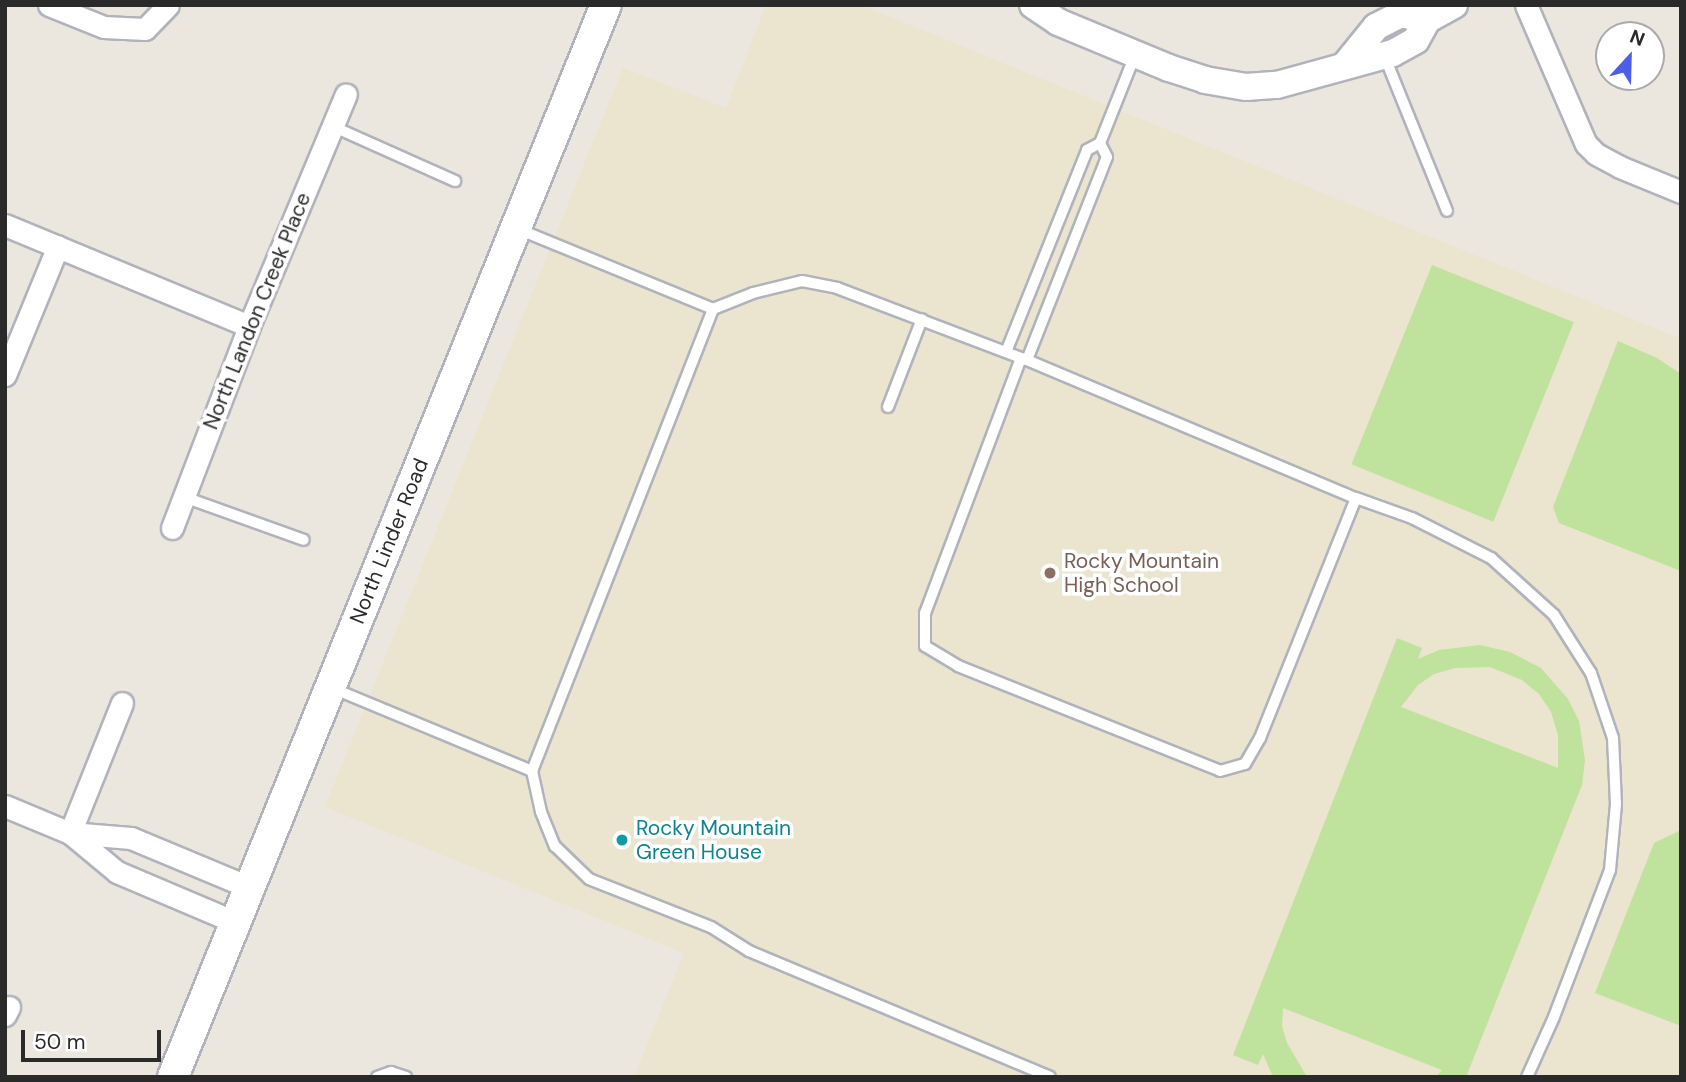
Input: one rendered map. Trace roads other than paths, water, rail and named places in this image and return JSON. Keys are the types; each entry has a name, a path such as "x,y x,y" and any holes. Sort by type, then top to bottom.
{"main road":[{"name":"North Linder Road","path":"173,1077 606,5"}],"street":[{"path":"49,5 104,27 145,29 168,5"},
{"path":"1033,5 1058,22 1135,55 1205,80 1246,87 1277,85 1384,55 1416,40 1427,20 1454,5"},
{"path":"1526,5 1587,144 1596,154 1620,167 1681,192"},
{"path":"1346,64 1376,27 1401,14 1427,20"},
{"name":"North Landon Creek Place","path":"172,528 249,326 346,94"},
{"path":"5,225 249,326"},
{"path":"5,374 58,246"},
{"path":"70,833 122,703"},
{"path":"5,806 70,833 117,872 234,922"},
{"path":"70,833 131,838 249,887"}],"lane":[{"path":"1006,352 1087,150 1100,142 1135,55"},
{"path":"1384,55 1447,211"},
{"path":"332,126 455,181"},
{"path":"1100,142 1107,157 1024,359 925,613 925,646 958,666 1220,771 1245,764 1260,738 1356,498"},
{"path":"516,228 713,309 753,293 802,281 837,288 1024,359 1356,498 1412,518 1491,558 1554,615 1591,673 1614,738 1616,804 1610,870 1554,1017 1527,1077"},
{"path":"713,309 531,771 541,812 555,846 589,879 711,927 749,951 1050,1077"},
{"path":"888,407 922,319"},
{"path":"184,497 304,540"},
{"path":"330,687 531,771"},
{"path":"377,1077 391,1072 406,1077"}],"place":[{"name":"Rocky Mountain High School","path":"1050,573"},
{"name":"Rocky Mountain Green House","path":"622,840"}]}
